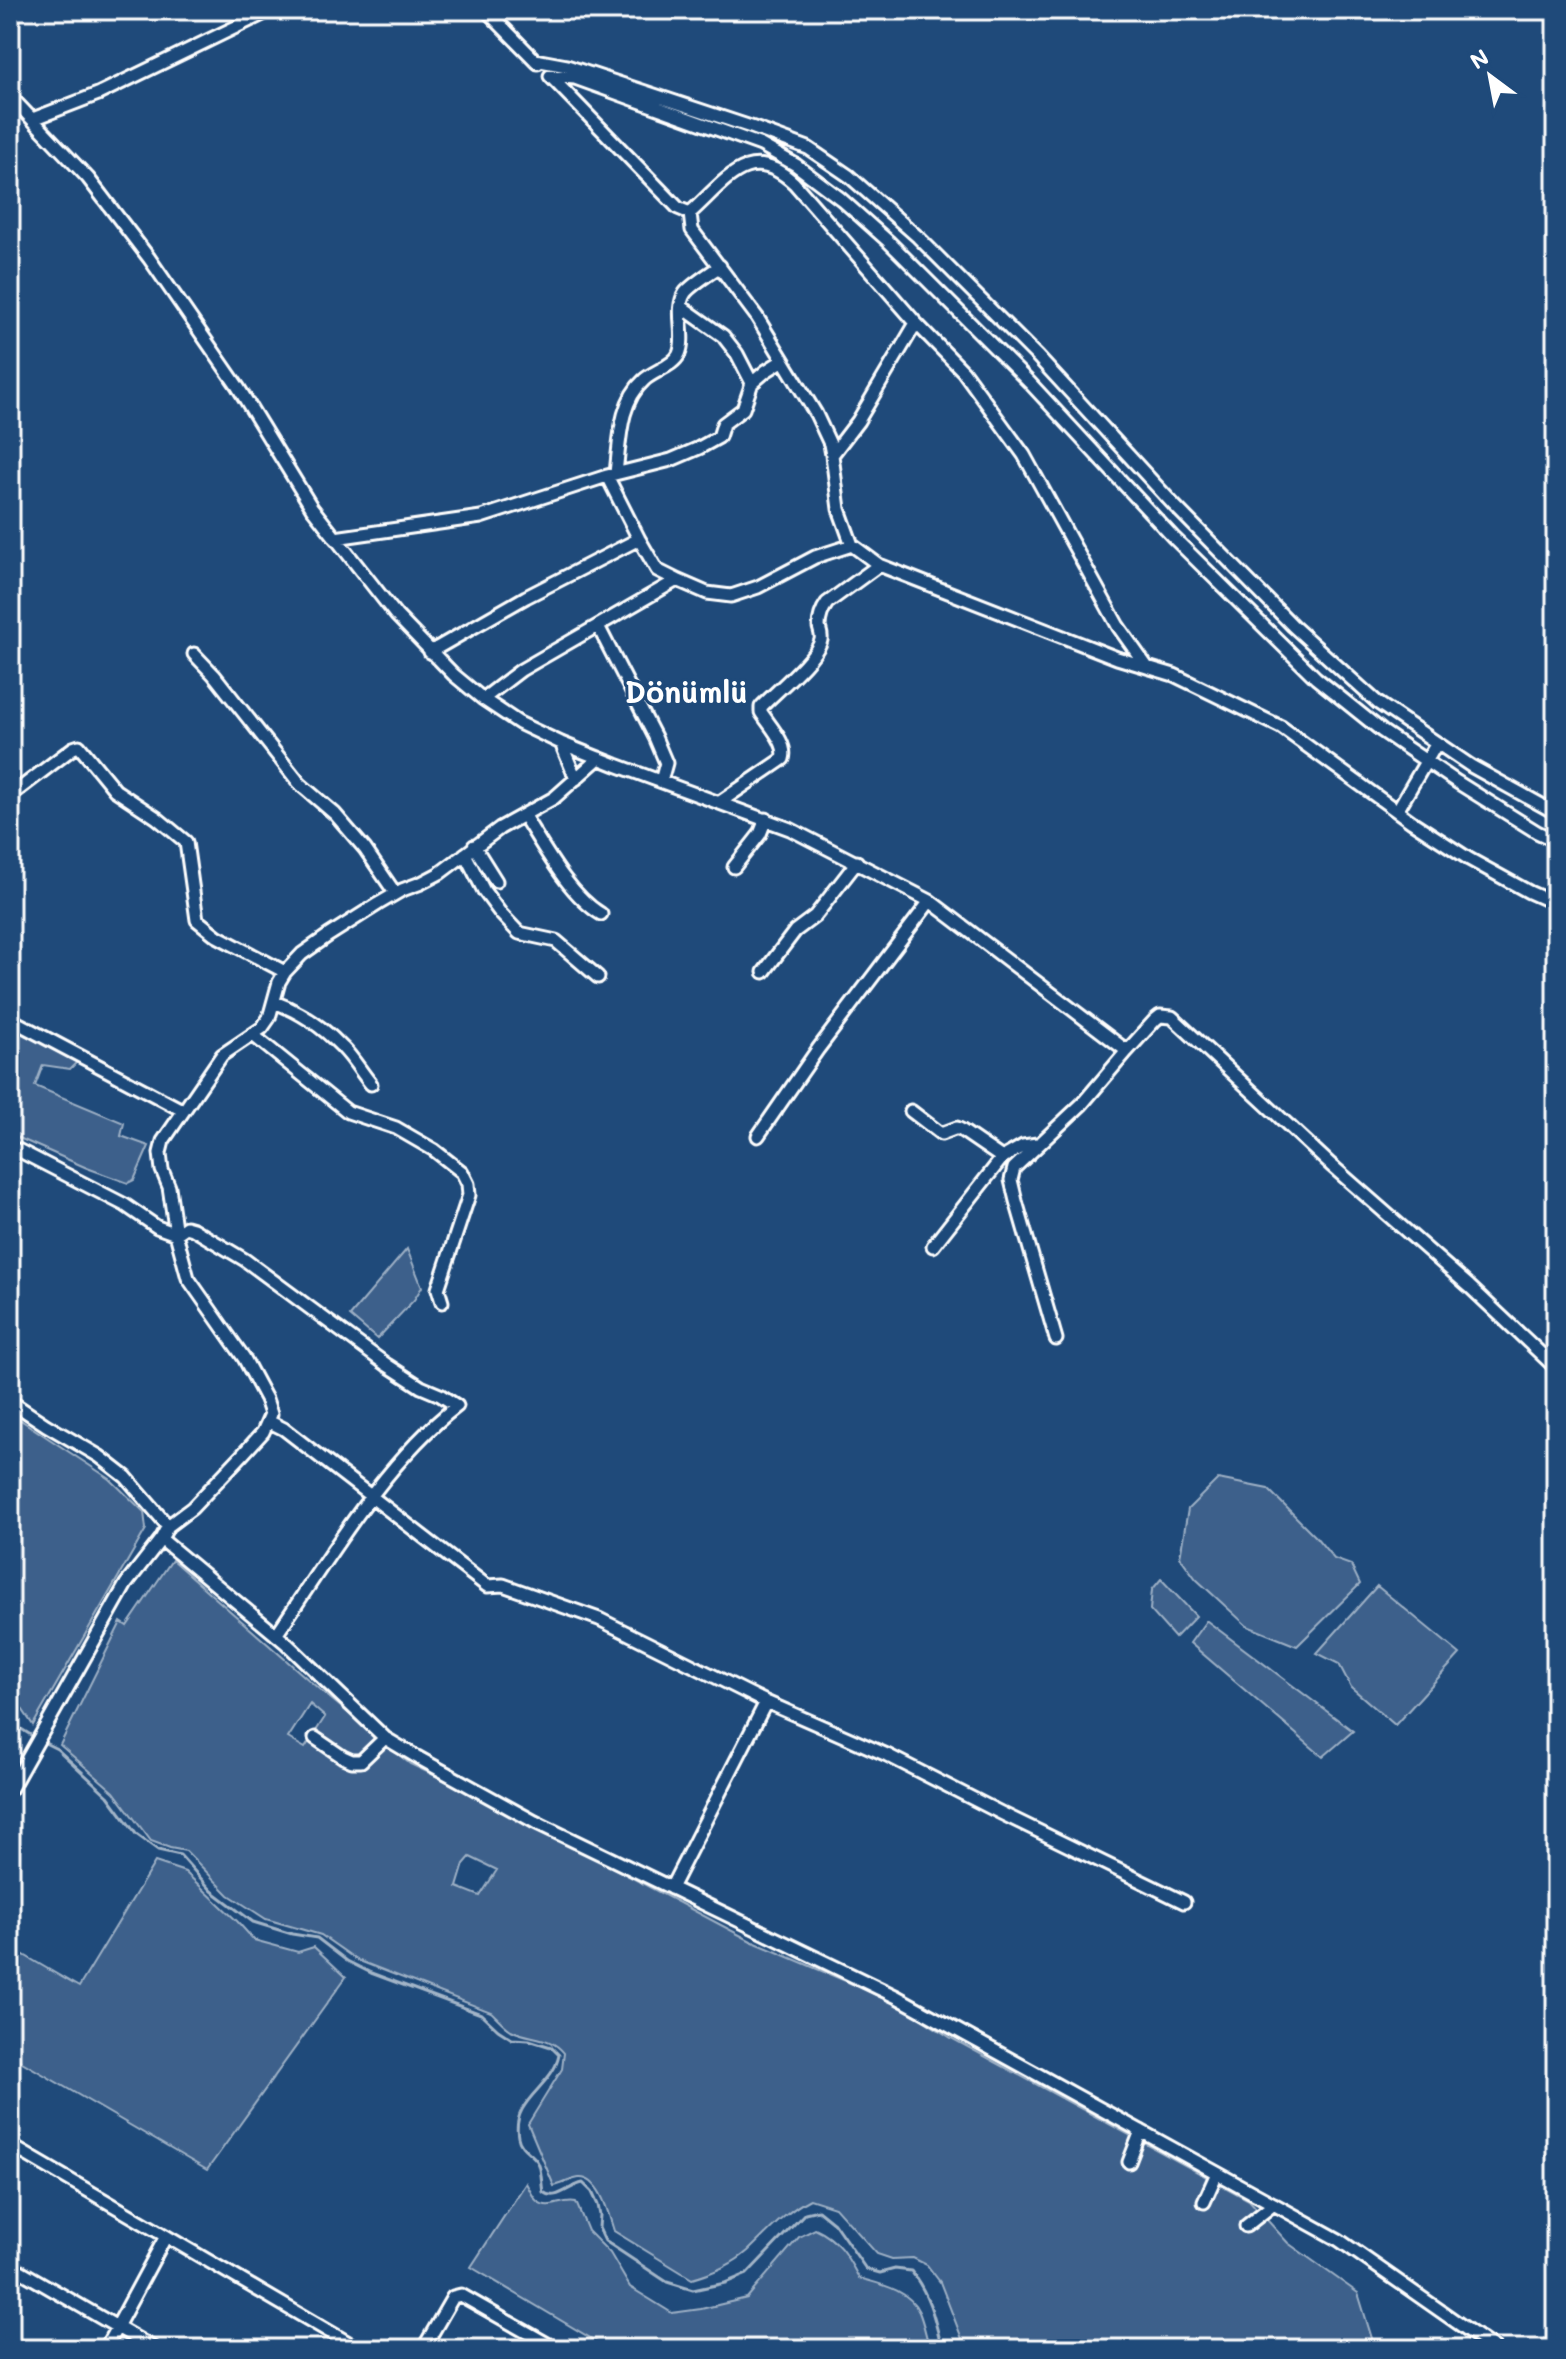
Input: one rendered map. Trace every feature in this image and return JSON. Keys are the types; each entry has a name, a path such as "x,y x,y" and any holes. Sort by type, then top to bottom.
{"street":[{"path":"33,119 98,94 271,10"},
{"path":"486,10 678,208 690,213"},
{"path":"535,60 567,66 754,128 808,148 849,176 918,237 1038,357 1174,505 1293,626 1378,703 1471,766 1556,813"},
{"path":"550,76 575,78 761,145 796,165 841,199 888,241 1030,383 1173,537 1316,678 1382,731 1426,761 1556,841"},
{"path":"10,96 88,178 149,258 238,387 312,508 396,615 454,675 519,723 561,743 766,819 930,901 1127,1051"},
{"path":"690,213 741,167 757,164 782,172 916,323 963,371 1024,455 1118,626 1148,667"},
{"path":"690,213 692,230 757,317 816,414 830,444 839,509 852,545 879,565 1117,658 1174,675 1281,727 1469,859 1556,904"},
{"path":"720,266 685,293 681,350 677,359 644,380 631,393 625,412 612,474 639,539 657,570 707,593 731,596 758,587 815,557 852,545"},
{"path":"682,307 723,336 737,354 752,383"},
{"path":"832,455 858,421 916,323"},
{"path":"335,538 481,517 612,474 671,460 719,437 723,424 743,409 752,383 782,361"},
{"path":"430,652 526,597 639,539"},
{"path":"720,802 783,759 783,745 761,712 761,707 788,683 822,639 822,609 879,565"},
{"path":"483,699 521,670 677,580"},
{"path":"598,626 666,763 661,781"},
{"path":"194,654 300,784 335,814 365,849 395,893"},
{"path":"561,743 576,779"},
{"path":"1397,811 1437,743"},
{"path":"10,796 39,771 79,746 115,790 186,842 197,920 217,936 285,972"},
{"path":"10,1790 126,1584 168,1526 192,1508 263,1432 271,1414 244,1358 188,1278 176,1234 169,1187 162,1170 160,1153 163,1141 222,1055 262,1028 269,1018 279,982 302,954 395,893 440,873 469,850 554,798 599,758"},
{"path":"524,816 562,873 592,909 601,914"},
{"path":"734,867 760,834 766,819"},
{"path":"469,850 496,881"},
{"path":"469,850 484,891 519,933 556,941 598,977"},
{"path":"764,972 795,931 815,916 857,862"},
{"path":"758,1136 818,1049 930,901"},
{"path":"274,1002 316,1024 344,1049 371,1084"},
{"path":"1056,1339 1011,1180 1014,1168 1082,1104 1160,1016 1172,1017 1556,1368"},
{"path":"10,1019 182,1110"},
{"path":"253,1035 348,1112 396,1128 434,1150 462,1172 469,1195 438,1289 442,1302"},
{"path":"911,1111 941,1134 957,1128 1002,1158"},
{"path":"933,1246 1002,1158 1023,1146 1038,1144"},
{"path":"18,1150 125,1205 157,1227 176,1234"},
{"path":"176,1234 186,1227 193,1229 245,1260 387,1365 457,1406 433,1426 371,1497 276,1635"},
{"path":"10,1401 99,1456 126,1477 168,1526"},
{"path":"268,1421 284,1429 487,1586 503,1585 599,1619 766,1702 887,1755 1184,1902"},
{"path":"161,1539 276,1635 385,1738 535,1822 897,1997 1274,2204 1339,2240 1495,2349"},
{"path":"671,1888 766,1702"},
{"path":"315,1738 352,1761 361,1761 385,1738"},
{"path":"1129,2162 1141,2131"},
{"path":"10,2145 359,2349"},
{"path":"1204,2202 1217,2173"},
{"path":"1246,2226 1274,2204"},
{"path":"105,2349 166,2236"},
{"path":"10,2265 155,2349"},
{"path":"423,2349 453,2297 461,2295 556,2349"}],"shaded area":[{"path":"10,1026 77,1062 70,1069 43,1065 35,1086 124,1123 121,1136 149,1146 134,1180 128,1183 87,1168 10,1134"},
{"path":"407,1249 422,1287 414,1300 377,1339 350,1316"},
{"path":"10,1413 110,1479 144,1512 146,1529 33,1725 10,1691"},
{"path":"1218,1479 1268,1489 1334,1559 1351,1565 1360,1584 1297,1646 1247,1626 1196,1579 1180,1557 1188,1509"},
{"path":"172,1560 410,1764 478,1796 751,1941 906,2009 951,2038 1249,2200 1288,2243 1358,2293 1374,2345 1380,2349 966,2349 940,2282 927,2265 913,2258 892,2259 877,2254 835,2207 810,2199 785,2216 735,2260 692,2279 614,2231 593,2183 579,2178 554,2186 528,2124 562,2069 564,2053 558,2047 546,2040 511,2030 491,2012 357,1960 321,1935 266,1919 229,1895 186,1851 151,1841 114,1792 60,1745 121,1622 127,1626","holes":["310,1704 325,1717 305,1748 288,1738","470,1857 497,1870 480,1896 457,1887 464,1864"]},
{"path":"1161,1579 1196,1616 1175,1638 1150,1610 1152,1590"},
{"path":"1377,1586 1460,1654 1395,1725 1351,1687 1339,1664 1317,1653"},
{"path":"1206,1621 1353,1731 1323,1757 1190,1643"},
{"path":"155,1862 185,1872 254,1940 298,1952 314,1947 346,1977 207,2170 10,2055 10,1947 79,1987"},
{"path":"526,2183 534,2198 542,2204 576,2202 588,2231 610,2253 630,2287 672,2313 747,2298 799,2237 815,2229 836,2244 859,2278 894,2289 915,2304 930,2349 609,2349 471,2267"}],"waterway":[{"path":"10,1722 34,1737"},
{"path":"41,1741 57,1749 108,1796 136,1834 158,1850 180,1855 212,1891 253,1922 317,1938 347,1961 371,1973 481,2014 512,2039 529,2040 551,2047 559,2055 555,2066 526,2103 518,2124 518,2137 521,2145 539,2164 543,2192 553,2195 583,2183 592,2192 598,2205 599,2228 605,2241 667,2282 693,2290 747,2274 805,2213 818,2210 834,2223 866,2269 880,2273 895,2269 911,2271 927,2299 942,2349"}],"district":[{"name":"Dönümlü","path":"686,691"}]}
